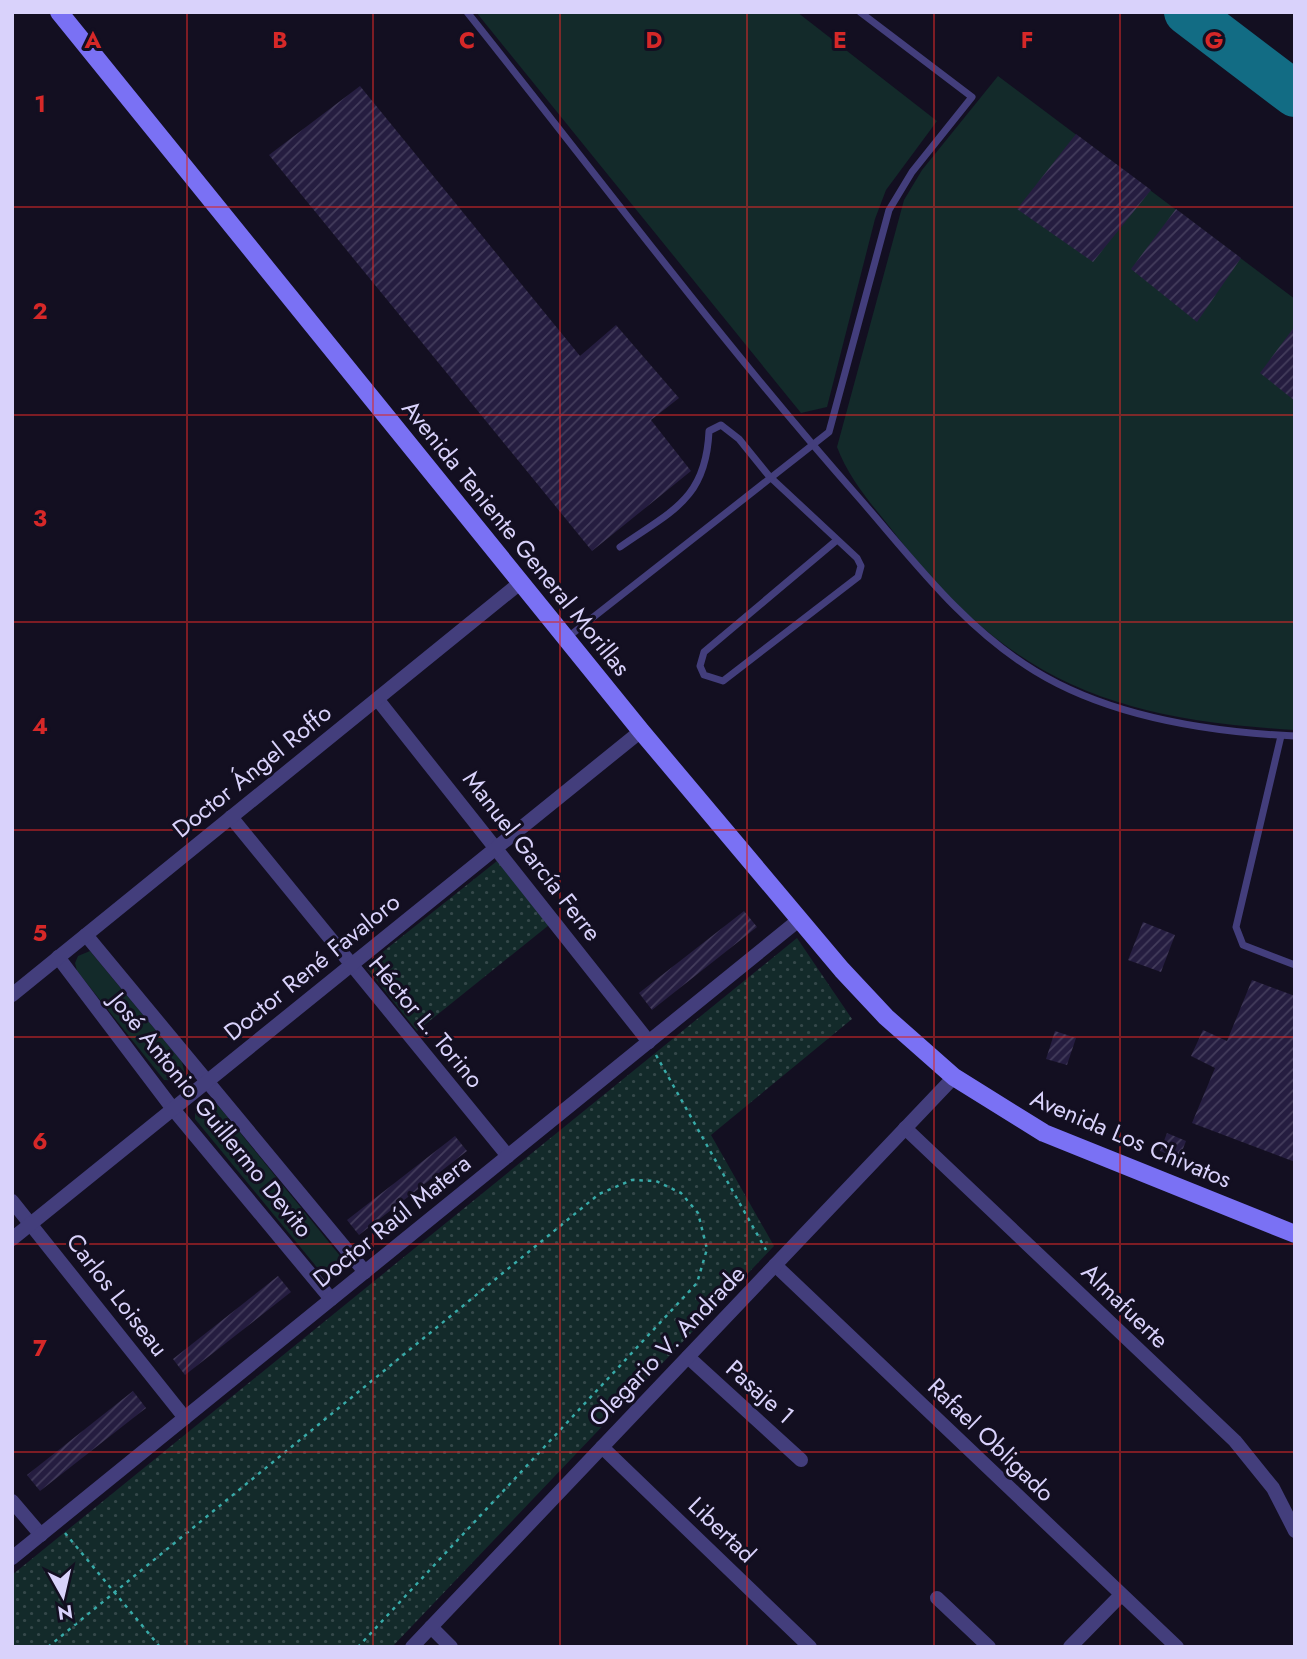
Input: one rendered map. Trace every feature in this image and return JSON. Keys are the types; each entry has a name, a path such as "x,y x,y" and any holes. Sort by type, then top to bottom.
{"main road":[{"name":"Avenida Teniente General Morillas","path":"58,12 641,731 886,1017 954,1077"},
{"name":"Avenida Los Chivatos","path":"954,1077 1044,1133 1295,1234"}],"street":[{"name":"Doctor Ángel Roffo","path":"12,995 520,583"},
{"name":"Manuel García Ferre","path":"378,700 649,1042"},
{"name":"Doctor René Favaloro","path":"12,1239 641,731"},
{"name":"Héctor L. Torino","path":"231,817 350,966 508,1156"},
{"name":"Doctor Raúl Matera","path":"12,1558 800,919"},
{"name":"José Antonio Guillermo Devito","path":"86,935 365,1272"},
{"name":"José Antonio Guillermo Devito","path":"58,957 173,1109 331,1299"},
{"name":"Olegario V. Andrade","path":"412,1647 954,1077"},
{"name":"Almafuerte","path":"905,1128 1235,1441 1273,1488 1295,1531"},
{"name":"Carlos Loiseau","path":"12,1201 185,1418"},
{"name":"Rafael Obligado","path":"775,1265 1177,1647"},
{"name":"Pasaje 1","path":"688,1357 801,1460"},
{"name":"Libertad","path":"602,1447 810,1647"},
{"path":"12,1501 41,1535"},
{"path":"1070,1647 1121,1595"},
{"path":"937,1598 989,1647"},
{"path":"431,1627 451,1647"}],"lane":[{"path":"467,12 812,445 967,619 1037,672 1085,696 1134,713 1295,736"},
{"path":"566,639 769,476 829,432 889,210 912,172 972,97 860,12"},
{"path":"620,547 690,496 705,467 709,431 714,426 721,425 739,439 769,476 857,558 861,566 858,577 729,679 716,681 704,675 700,666 704,652 837,540"},
{"path":"1281,736 1236,927 1243,945 1295,965"}],"path":[{"path":"649,1042 775,1265"},
{"path":"48,1647 599,1194 632,1180 656,1181 681,1193 698,1213 707,1249 697,1283 358,1647"},
{"path":"56,1522 112,1593 160,1647"}],"green space":[{"path":"476,12 797,12 937,121 886,190 875,219 827,407 801,413"},
{"path":"998,76 1295,299 1295,730 1231,725 1174,716 1121,703 1073,685 1027,660 984,628 941,588 873,506 842,460 837,447 904,200 922,170"},
{"path":"497,861 549,925 417,1031 365,966"},
{"path":"797,938 852,1019 711,1135 774,1246 392,1647 12,1647 12,1575"},
{"path":"90,951 182,1062 185,1074 180,1081 164,1080 77,971 75,963 78,956"},
{"path":"204,1099 216,1103 341,1257 345,1265 339,1277 324,1276 195,1119 195,1107"}],"building":[{"path":"360,86 580,356 616,325 679,398 651,420 691,471 592,551 269,155"},
{"path":"1076,134 1151,190 1093,262 1017,209"},
{"path":"1176,209 1241,258 1197,322 1131,269"},
{"path":"1295,326 1295,401 1260,373"},
{"path":"744,911 757,927 652,1010 639,993"},
{"path":"1143,922 1175,935 1161,972 1128,960"},
{"path":"1252,980 1295,996 1295,1162 1192,1123 1215,1068 1191,1056 1203,1030 1227,1041"},
{"path":"1055,1031 1076,1038 1067,1065 1046,1059"},
{"path":"1167,1133 1186,1141 1179,1159 1160,1151"},
{"path":"455,1136 467,1151 359,1235 347,1220"},
{"path":"278,1276 291,1292 185,1375 173,1359"},
{"path":"133,1391 146,1408 40,1491 27,1475"}],"taxiway":[{"path":"1187,12 1295,94"}]}
